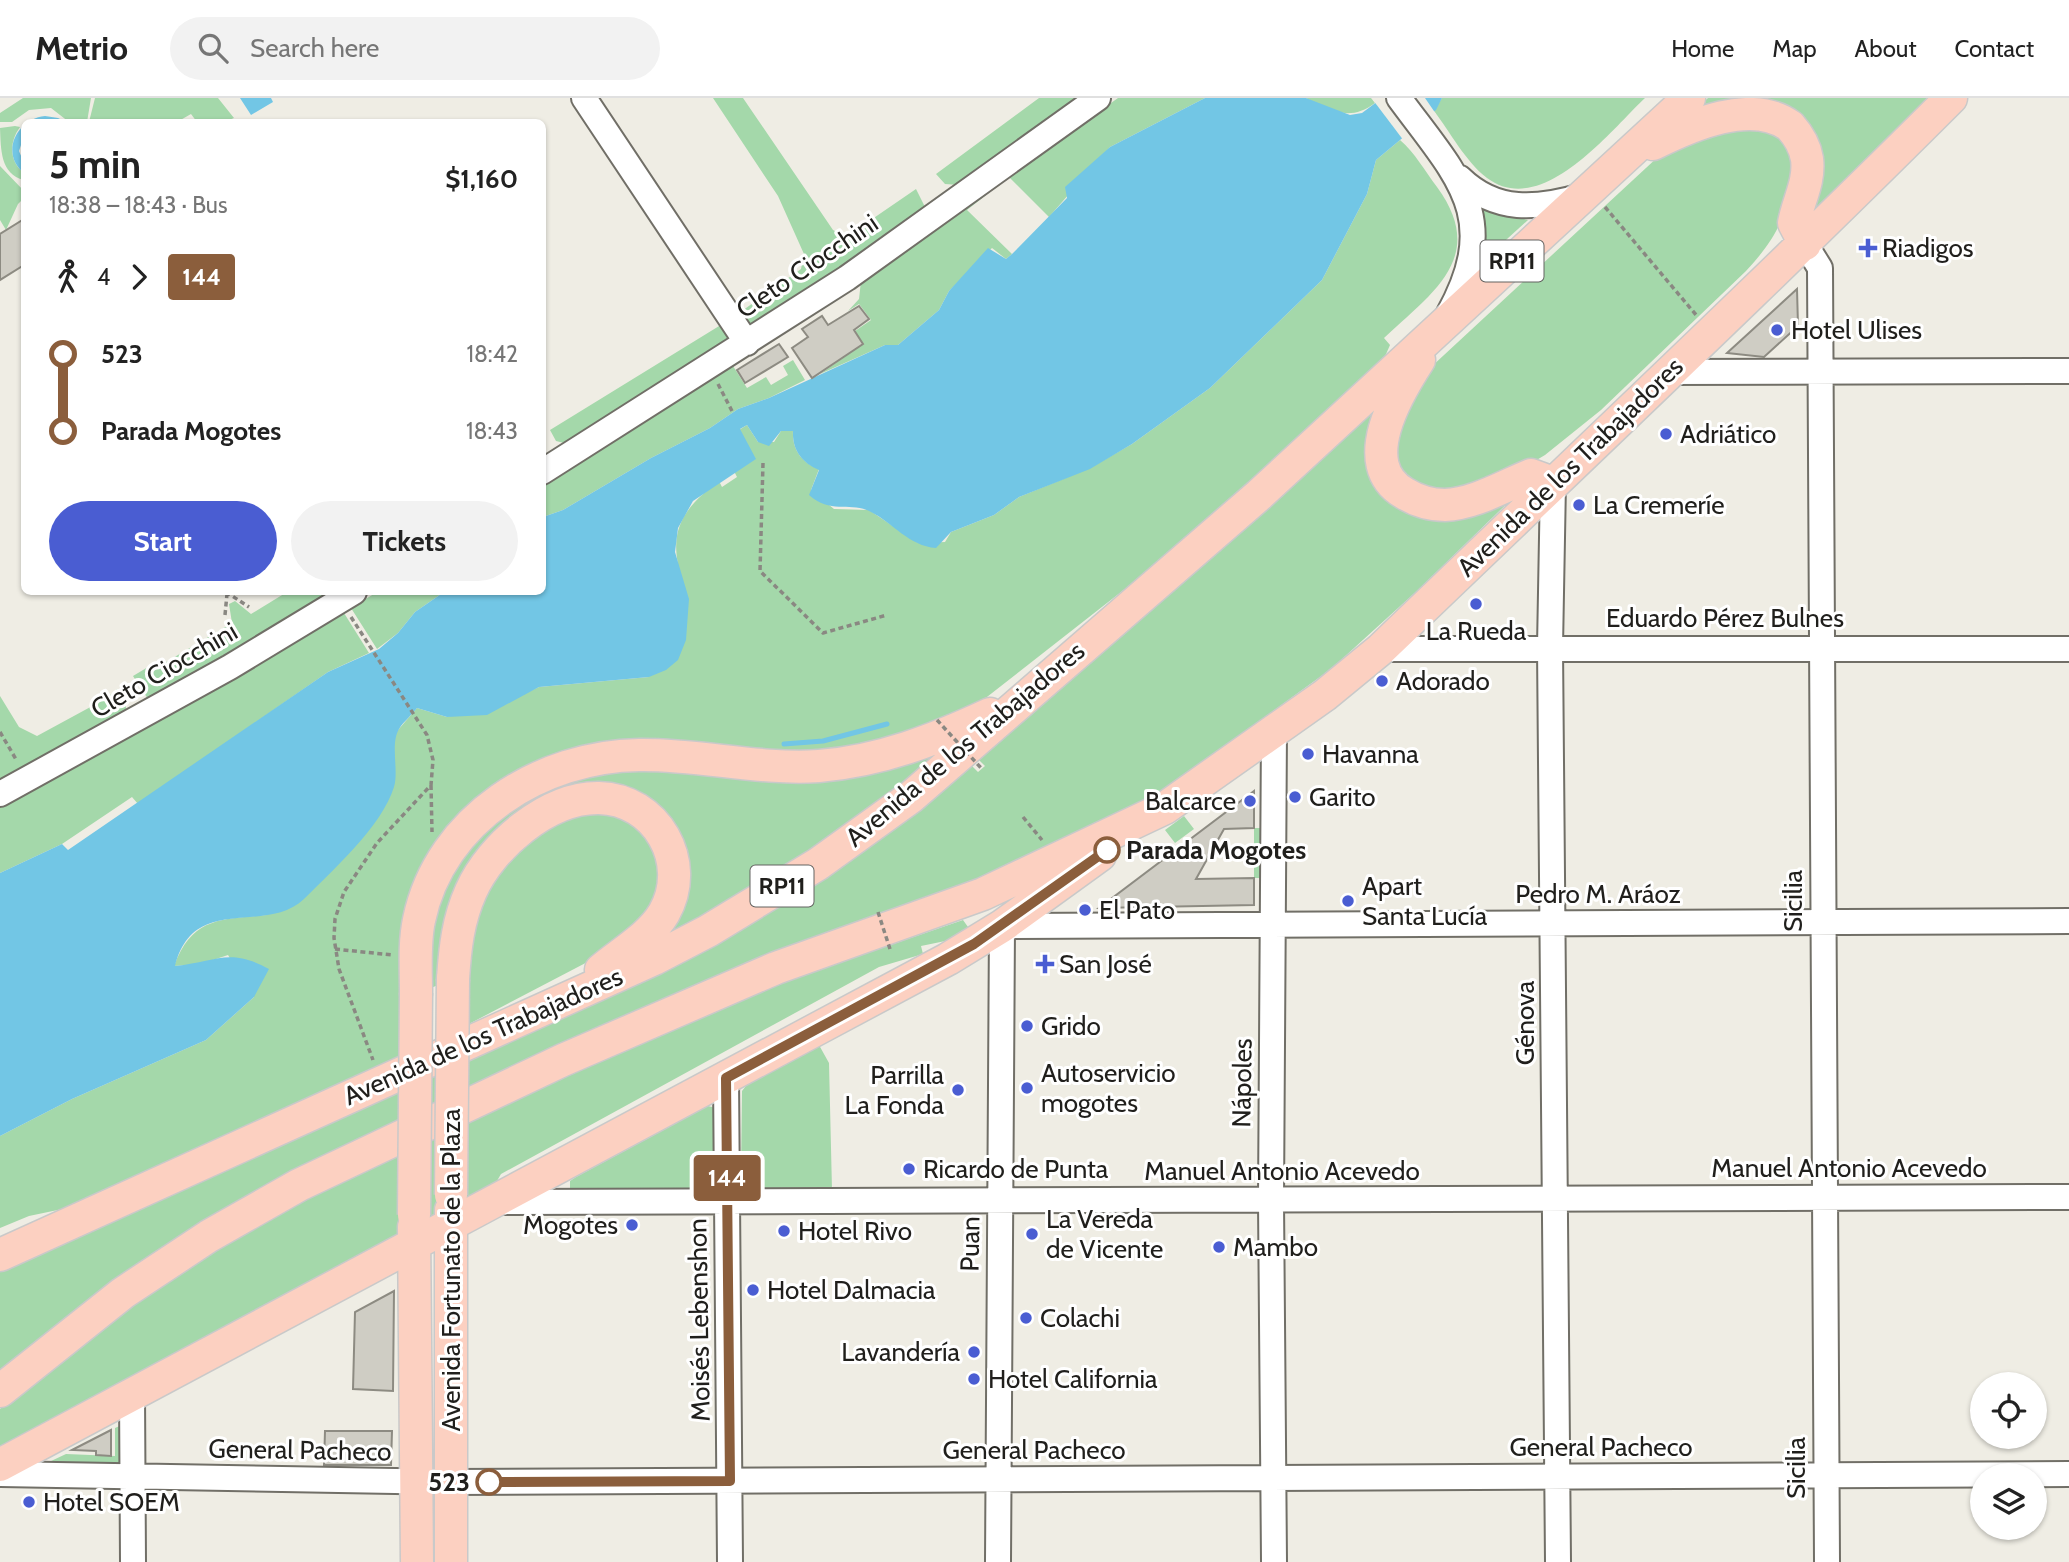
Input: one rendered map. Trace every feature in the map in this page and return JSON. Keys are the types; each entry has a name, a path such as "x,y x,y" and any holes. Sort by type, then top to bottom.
{"main road":[{"name":"Avenida de los Trabajadores","path":"0,1255 654,959 708,931 818,864 911,797 1019,699 1259,495 1689,98"},
{"name":"Avenida de los Trabajadores","path":"0,1465 132,1394 414,1231 451,1226 948,959 1002,926 1325,695 1381,649 1710,331 1805,244 1951,98"},
{"path":"1620,162 1720,114 1744,110 1777,116 1800,138 1807,159 1806,182 1794,223 1805,244"},
{"path":"1441,327 1413,369 1387,421 1381,456 1392,483 1421,502 1445,505 1481,496 1531,475 1553,483"},
{"name":"Avenida Fortunato de la Plaza","path":"417,1562 414,1231 419,917 442,866 462,836 487,810 542,774 580,760 639,755 757,766 849,763 919,746 1019,699"},
{"name":"Avenida Fortunato de la Plaza","path":"451,1562 451,1195 453,979 456,942 463,911 481,874 523,829 556,808 584,800 611,799 646,815 664,836 674,862 673,887 664,913 646,934 572,994"},
{"name":"Avenida de los Trabajadores","path":"0,1391 123,1293 209,1236 299,1185 575,1054 776,968 984,894 1165,808"}],"street":[{"path":"584,98 747,343"},
{"name":"Cleto Ciocchini","path":"546,469 847,278 1098,98"},
{"path":"1399,98 1452,170 1472,190 1500,204 1539,206 1587,192"},
{"path":"1441,327 1466,277 1474,247 1473,218 1452,170"},
{"name":"Sicilia","path":"1805,244 1821,268 1826,1562"},
{"path":"1668,372 2069,371"},
{"name":"Génova","path":"1553,483 1550,647 1558,1562"},
{"name":"Cleto Ciocchini","path":"0,794 30,780 230,667 347,596"},
{"name":"Eduardo Pérez Bulnes","path":"1381,649 2069,649"},
{"name":"Nápoles","path":"1274,1562 1271,1201 1275,730"},
{"name":"Pedro M. Aráoz","path":"1002,926 2069,921"},
{"name":"Puan","path":"998,1562 1002,926"},
{"name":"Moisés Lebenshon","path":"726,1078 730,1562"},
{"name":"Manuel Antonio Acevedo","path":"495,1202 2069,1197"},
{"path":"132,1394 133,1562"},
{"name":"General Pacheco","path":"0,1474 451,1482 2069,1474"}],"path":[{"path":"1587,192 1710,331"},
{"path":"709,367 733,411"},
{"path":"763,463 760,571 823,632 887,615"},
{"path":"225,615 227,595"},
{"path":"230,595 249,607"},
{"path":"347,596 368,645 420,725 432,750 431,785 377,843 344,891 335,919 334,938 339,969 381,1081"},
{"path":"937,720 982,769"},
{"path":"0,732 30,780"},
{"path":"1023,817 1044,842"},
{"path":"878,912 890,949"}],"green space":[{"path":"23,98 91,98 88,119 65,119 51,108 29,110 12,122 0,122 0,113"},
{"path":"95,98 218,98 234,118 195,119 191,114 182,119 90,119"},
{"path":"713,98 743,98 833,230 846,237 916,189 925,207 841,270 752,325 739,313 801,269 804,254 778,196"},
{"path":"1039,98 1081,98 959,185 945,184 936,174"},
{"path":"1118,98 1205,98 1110,147 1049,217 1009,177 967,210 1012,254 1006,259 992,248 949,291 939,310 898,345 885,345 820,374 863,344 855,331 871,320 859,304 848,311 859,299 861,281"},
{"path":"1306,98 1371,98 1375,103 1366,109 1349,113 1332,110"},
{"path":"1442,98 1645,98 1574,166 1552,179 1530,187 1508,188 1487,178 1472,164 1434,111"},
{"path":"1708,98 1927,98 1808,219 1802,130 1677,125"},
{"path":"1763,118 1797,157 1782,218 1769,243 1746,271 1601,410 1545,455 1493,486 1415,493 1387,453 1430,368 1676,142"},
{"path":"20,127 12,145 12,152 21,170 21,179 10,172 3,160 0,128"},
{"path":"1400,140 1437,187 1451,212 1457,234 1456,253 1448,272 1436,288 1384,338 1390,345 1383,361 1298,442 1167,556 969,711 838,755 615,748 449,838 402,1055 372,1072 72,1207 29,1216 0,1228 0,1136 72,1099 206,1040 254,997 228,955 201,964 174,966 181,950 199,929 210,924 267,915 398,730 417,708 447,717 513,699 539,687 649,677 678,564 677,537 684,516 699,498 719,481 722,487 737,477 734,471 755,459 739,430 747,425 758,442 774,442 781,431 793,431 794,444 799,455 819,469 811,490 834,509 869,510 918,543 945,542 951,532 994,515 1019,497 1090,468 1132,444 1210,388 1322,280 1367,194 1376,160"},
{"path":"0,166 21,188 21,201 6,230 0,220"},
{"path":"1482,210 1528,220 1485,259 1483,256 1485,239"},
{"path":"724,323 730,333 729,341 564,443 556,441 550,430"},
{"path":"793,360 805,380 769,398 738,409 710,428 651,458 563,510 546,516 546,485 733,366 747,388 766,377 771,385 788,375 783,366"},
{"path":"1393,390 1397,500 1524,487 1419,589 1331,669 1177,781 1117,818 1022,864 556,1047 0,1374 0,1269 659,970 969,763 978,772 985,766 976,757"},
{"path":"282,595 325,595 224,659 148,699 133,676 148,667 156,668 232,623 229,604 235,601 251,614"},
{"path":"372,595 440,595 415,612 398,633 377,649 351,608"},
{"path":"344,613 369,653 328,672 138,804 132,797 62,844 0,873 0,806 236,677"},
{"path":"117,689 126,705 126,713 0,785 0,696 19,727 37,736 107,698"},
{"path":"936,749 938,758 794,864 642,950 671,918 648,805 522,819 443,983 426,990 433,908 476,834 569,772"},
{"path":"610,807 661,845 662,901 597,957 467,1025 469,927 492,876 550,822"},
{"path":"1184,816 1194,829 1175,843 1165,830"},
{"path":"1254,828 1265,828 1264,878 1254,878"},
{"path":"963,920 968,927 955,939 921,946 923,954 879,967 501,1174 494,1186 467,1199 462,1189 467,1186 467,1163 442,1213 0,1450 0,1409 34,1379 169,1278 308,1196 727,1001"},
{"path":"819,1045 829,1063 832,1190 754,1189 745,1182 741,1174 742,1091 749,1082"},
{"path":"708,1106 716,1108 716,1179 702,1190 570,1188 570,1181 576,1177"},
{"path":"124,1424 120,1462 117,1464 49,1462 66,1454 115,1456 115,1428"}],"water":[{"path":"240,98 271,98 273,102 251,115"},
{"path":"1205,98 1306,98 1350,115 1362,113 1382,98 1442,98 1436,110 1376,160 1367,194 1322,280 1210,388 1132,444 1090,469 1019,497 994,515 951,532 936,548 909,539 864,509 826,505 809,495 819,470 799,455 794,444 793,431 781,431 769,446 758,442 747,425 740,429 756,459 693,501 678,528 675,552 689,599 686,640 678,660 666,670 649,677 539,687 487,715 447,717 417,708 396,735 395,780 388,802 368,832 329,875 304,899 288,909 270,915 214,922 198,930 184,943 175,966 232,957 255,962 269,969 254,997 206,1040 72,1099 0,1136 0,873 62,844 68,850 328,672 379,649 398,633 415,612 440,595 546,595 546,516 563,510 651,458 710,428 738,409 769,398 885,345 898,345 939,310 949,291 988,248 1006,259 1012,254 1067,198 1065,187 1110,147"},
{"path":"45,116 60,119 35,119"},
{"path":"21,128 21,170 13,156 12,147"}],"pier":[{"path":"1425,98 1436,114 1404,141 1373,100"}],"building":[{"path":"21,221 21,267 0,280 0,234"},
{"path":"1797,289 1798,326 1764,357 1727,353"},
{"path":"859,306 869,319 854,330 863,344 812,378 792,348 808,337 802,329 822,316 828,325"},
{"path":"779,344 788,357 745,383 737,370"},
{"path":"1254,791 1254,828 1224,829 1196,879 1254,878 1254,905 1099,908"},
{"path":"394,1291 393,1391 353,1389 355,1312"},
{"path":"111,1430 111,1456 96,1455 96,1451 72,1450"},
{"path":"325,1431 392,1431 391,1465 324,1465"}],"waterway":[{"path":"784,744 823,741 887,724"}],"bus line":[{"name":"144","path":"489,1482 730,1481 726,1078 974,944 1107,850"}],"place":[{"name":"Riadigos","path":"1868,248"},
{"name":"Hotel Ulises","path":"1777,330"},
{"name":"Adriático","path":"1666,434"},
{"name":"La Cremeríe","path":"1579,505"},
{"name":"La Rueda","path":"1476,604"},
{"name":"Adorado","path":"1382,681"},
{"name":"Havanna","path":"1308,754"},
{"name":"Garito","path":"1295,797"},
{"name":"Balcarce","path":"1250,801"},
{"name":"Parada Mogotes","path":"1107,850"},
{"name":"Apart Santa Lucía","path":"1348,901"},
{"name":"El Pato","path":"1085,910"},
{"name":"San José","path":"1045,964"},
{"name":"Grido","path":"1027,1026"},
{"name":"Autoservicio mogotes","path":"1027,1088"},
{"name":"Parrilla La Fonda","path":"958,1090"},
{"name":"Ricardo de Punta","path":"909,1169"},
{"name":"Mogotes","path":"632,1225"},
{"name":"Hotel Rivo","path":"784,1231"},
{"name":"La Vereda de Vicente","path":"1032,1234"},
{"name":"Mambo","path":"1219,1247"},
{"name":"Hotel Dalmacia","path":"753,1290"},
{"name":"Colachi","path":"1026,1318"},
{"name":"Lavandería","path":"974,1352"},
{"name":"Hotel California","path":"974,1379"},
{"name":"523","path":"489,1482"},
{"name":"Hotel SOEM","path":"29,1502"}]}
